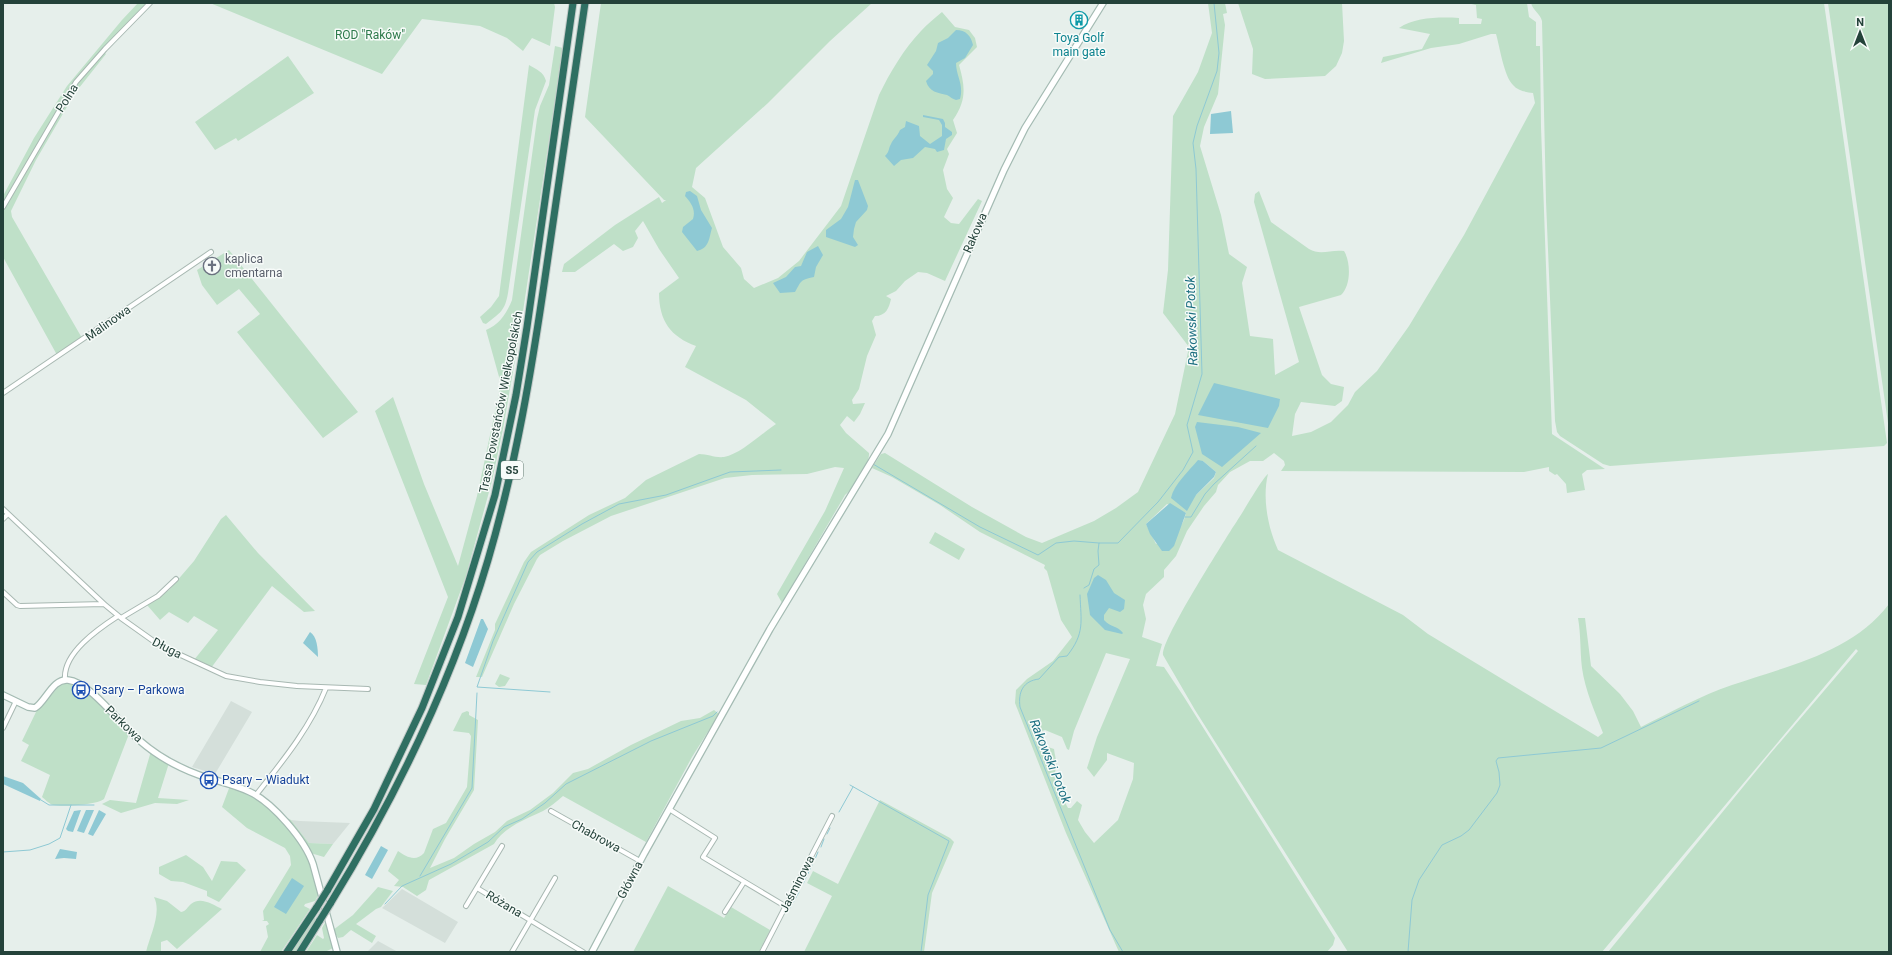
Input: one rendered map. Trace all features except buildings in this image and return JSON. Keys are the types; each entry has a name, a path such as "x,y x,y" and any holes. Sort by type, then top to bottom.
{"highway":[{"name":"Trasa Powstańców Wielkopolskich","path":"287,952 327,891 374,809 422,708 458,617 495,495 506,444 524,342 573,3"},
{"name":"Trasa Powstańców Wielkopolskich","path":"300,952 382,816 432,714 469,620 488,560 505,498 527,396 585,3"}],"street":[{"name":"Polna","path":"3,207 76,82 105,49 150,3"},
{"name":"Rakowa","path":"669,809 770,630 894,422 1004,170 1025,128 1103,3"},
{"name":"Malinowa","path":"3,394 212,252"},
{"name":"Długa","path":"3,509 104,604 119,617 159,645 226,676 260,682 326,688 368,689"},
{"path":"3,519 8,514"},
{"path":"3,695 30,708 36,707 57,683 65,679 64,671 85,640 119,617 158,596 176,579"},
{"path":"3,592 20,606 104,604"},
{"name":"Parkowa","path":"65,679 76,682 90,691 139,739 170,762 184,769 237,786 256,795 288,825 308,851 313,864 337,952"},
{"path":"256,795 302,734 320,703 326,688"},
{"path":"3,728 16,701"},
{"path":"669,809 715,838 703,858 785,906"},
{"name":"Główna","path":"592,952 640,860 669,809"},
{"name":"Chabrowa","path":"551,811 640,860"},
{"name":"Jaśminowa","path":"762,952 832,816"},
{"name":"Różana","path":"466,906 502,846"},
{"name":"Różana","path":"512,952 555,878"},
{"path":"725,912 744,882"},
{"name":"Różana","path":"477,888 583,952"}],"shaded area":[{"path":"231,701 252,712 215,774 192,767"},
{"path":"291,820 350,823 333,844 309,843"},
{"path":"402,889 458,922 445,943 382,908"},
{"path":"378,941 398,952 367,952"}],"green space":[{"path":"138,3 147,3 87,66 66,95 3,202 3,196 34,138 67,86"},
{"name":"ROD \"Raków\"","path":"210,3 554,3 555,7 550,46 532,38 523,51 507,38 480,26 422,19 382,74"},
{"path":"601,3 872,3 830,41 768,103 696,168 692,187 705,198 723,247 741,268 744,279 754,288 778,278 799,261 841,206 883,86 909,45 923,28 942,12 955,27 969,30 975,38 977,47 959,65 963,80 964,93 961,106 953,120 957,133 947,149 949,154 943,170 947,189 953,198 944,217 951,223 959,224 978,199 982,201 945,281 927,273 918,272 905,281 896,291 886,296 891,299 888,308 882,315 875,316 872,321 876,335 867,356 859,389 852,400 853,404 865,403 854,422 847,416 840,425 846,433 869,453 869,458 864,470 845,495 782,603 777,594 825,511 844,468 835,467 807,474 752,475 725,478 611,516 563,541 540,555 537,559 514,604 482,677 476,677 495,630 495,624 524,562 531,552 589,515 625,498 646,480 699,454 721,457 731,455 744,448 776,424 746,400 685,367 696,346 680,338 668,327 661,312 659,293 679,278 659,249 643,221 635,231 638,238 633,247 623,251 614,244 575,272 562,272 564,264 615,225 659,197 662,203 666,200 664,200 585,117"},
{"path":"1208,3 1225,3 1227,13 1223,14 1225,25 1218,94 1204,127 1200,146 1221,215 1229,254 1247,267 1242,283 1250,336 1273,339 1275,375 1299,362 1254,202 1255,194 1259,191 1271,222 1313,251 1344,251 1348,261 1349,274 1347,286 1341,295 1299,307 1322,375 1331,384 1344,387 1342,401 1335,406 1301,402 1295,414 1292,436 1311,432 1331,422 1348,405 1355,392 1377,371 1409,326 1464,235 1535,103 1533,93 1517,89 1510,81 1505,69 1496,34 1491,34 1459,44 1431,48 1381,63 1383,57 1422,49 1430,34 1399,28 1405,24 1428,18 1459,18 1459,24 1481,24 1482,19 1477,18 1476,5 1467,3 1527,3 1529,17 1536,22 1536,46 1540,46 1541,127 1552,434 1605,469 1587,470 1582,474 1585,490 1567,493 1566,484 1557,474 1555,475 1549,471 1549,467 1524,472 1281,471 1285,465 1284,461 1274,453 1263,461 1250,461 1230,472 1218,485 1216,492 1204,506 1187,531 1176,556 1164,570 1164,577 1146,594 1143,605 1146,619 1142,637 1162,644 1156,666 1164,667 1184,697 1335,938 1333,945 1327,952 1119,952 1066,833 1015,703 1016,690 1027,679 1053,661 1072,637 1061,620 1047,571 1044,568 1045,565 980,532 940,505 892,477 872,468 881,454 885,453 972,507 1026,537 1042,543 1094,521 1116,508 1138,492 1175,414 1189,347 1163,313 1168,270 1173,116 1198,72 1212,33","holes":["1203,461 1216,472 1214,478 1196,495","1167,504 1186,513 1179,529 1156,544 1146,524","1106,653 1130,659 1097,737 1087,768 1094,777 1107,760 1107,753 1134,763 1133,779 1118,820 1094,843 1078,820 1082,805 1077,801 1071,808 1068,808 1054,782 1057,777 1055,772 1056,763 1054,749 1048,747 1041,738 1042,731 1045,730 1062,737 1067,749 1069,750 1074,731"]},
{"path":"1238,3 1342,3 1344,41 1342,53 1336,66 1325,76 1265,79 1252,74 1253,49"},
{"path":"1531,3 1824,3 1887,443 1884,446 1610,466 1603,464 1560,436 1557,432 1555,421 1546,201 1542,21"},
{"path":"1828,3 1889,3 1889,430"},
{"path":"555,46 563,48 520,331 503,429 492,481 466,576 426,685 414,684 448,597 375,411 393,397 424,484 458,566 477,496 501,384 486,330 495,325 502,318 512,300 537,119 540,106 549,85"},
{"path":"104,52 106,54 75,93 36,160 11,211 12,217 82,338 57,355 3,257 3,211 79,82"},
{"path":"288,56 314,93 238,141 236,138 215,150 195,122"},
{"path":"529,65 542,73 546,81 535,110 507,299 501,311 486,324 483,323 480,317 491,307 499,296"},
{"path":"229,250 358,412 323,438 237,332 260,314 239,289 217,305 202,285 197,270"},
{"path":"1268,474 1266,483 1267,513 1271,532 1278,550 1403,615 1428,634 1598,737 1603,733 1583,676 1578,618 1585,618 1591,666 1620,694 1633,711 1641,727 1708,694 1796,664 1838,646 1857,635 1874,621 1889,604 1889,952 1608,952 1770,754 1858,651 1856,649 1602,952 1348,952 1195,710 1163,655 1165,646 1172,631 1193,592 1256,490"},
{"path":"226,515 258,553 315,611 304,612 272,586 211,668 194,660 218,630 194,616 188,623 169,612 160,620 147,605 169,590 194,561 221,519"},
{"path":"935,532 965,549 959,560 929,543"},
{"path":"500,674 510,678 505,686 499,687 495,684"},
{"path":"65,682 75,686 75,688 83,693 86,691 129,734 104,799 94,803 64,806 50,804 42,797 50,775 21,761 29,745 22,741 36,712 62,683"},
{"path":"714,710 719,714 692,757 646,842 563,796 543,811 509,828 494,844 429,880 426,890 417,896 403,887 394,886 399,880 388,871 398,851 411,858 421,856 424,853 433,829 446,823 467,787 471,736 469,733 453,731 462,713 467,711 469,712 469,715 478,720 474,790 430,868 454,858 495,832 507,821 530,810 553,793 573,773 588,769 631,745 681,721 700,718"},
{"path":"151,751 169,763 158,798 189,800 177,804 155,803 121,813 102,804 110,800 136,803"},
{"path":"231,783 245,788 283,816 291,820 309,843 333,844 324,857 307,852 319,894 315,901 305,904 304,906 310,909 281,952 260,952 268,937 266,926 269,924 267,921 262,921 264,920 263,911 291,865 290,856 285,848 247,828 222,807"},
{"path":"880,800 950,838 954,842 932,893 924,952 804,952 832,896 807,883 813,871 838,884"},
{"path":"186,855 203,867 212,881 221,861 237,862 246,870 219,902 207,896 207,891 183,882 171,881 159,874 159,867"},
{"path":"668,886 724,918 731,907 770,930 759,952 633,952"},
{"path":"378,887 393,891 381,907 356,924 376,936 372,943 351,930 343,937 338,938 333,930 353,915"},
{"path":"154,897 167,901 181,912 186,910 191,904 199,901 207,902 222,909 177,949 167,940 161,942 161,952 146,952 156,917 157,910"},
{"path":"314,916 317,922 296,952 290,952"},
{"path":"326,921 333,948 325,952 306,952 317,935 323,939 324,938 322,928"}],"water":[{"path":"956,30 963,31 968,34 973,45 965,58 956,63 961,94 960,99 956,100 932,90 927,85 926,81 933,74 933,71 927,65 936,51 938,43 948,38"},
{"path":"1231,111 1233,133 1210,134 1211,114"},
{"path":"923,115 943,119 945,127 952,132 952,135 946,139 944,150 937,152 935,149 925,147 913,158 901,160 894,166 885,156 900,130 905,127 906,121 919,126 920,136 930,144 942,136 942,125 939,120 923,117"},
{"path":"855,180 858,180 868,206 867,210 856,222 853,237 858,245 855,247 826,237 826,230 841,219 848,207"},
{"path":"690,191 697,196 701,210 712,228 707,245 701,250 697,251 682,232 683,227 693,219 694,215 692,206 685,196 686,192"},
{"path":"818,246 823,255 816,267 814,277 802,281 795,292 780,293 773,283 786,277 795,267 801,266 807,252"},
{"path":"1214,383 1280,399 1279,406 1268,428 1198,415"},
{"path":"1197,422 1238,427 1261,433 1222,467 1202,454 1195,427"},
{"path":"1198,460 1203,461 1216,472 1214,477 1196,495 1187,511 1171,498 1178,483"},
{"path":"1170,503 1186,513 1174,546 1169,551 1162,551 1150,534 1146,524"},
{"path":"1098,575 1106,580 1114,593 1125,600 1124,609 1120,612 1109,608 1104,615 1104,620 1121,630 1123,633 1122,634 1105,630 1090,615 1087,594 1094,578"},
{"path":"481,619 483,619 488,629 473,667 465,663"},
{"path":"310,632 316,640 318,657 303,643"},
{"path":"3,776 23,783 41,799 40,801 3,784"},
{"path":"81,810 73,832 68,831 66,829 74,811"},
{"path":"86,810 94,810 84,833 77,831"},
{"path":"99,810 106,814 93,836 88,834"},
{"path":"381,846 388,850 372,879 365,875"},
{"path":"60,849 77,852 76,859 55,859"},
{"path":"292,878 304,886 286,914 274,907"}],"waterway":[{"name":"Rakowski Potok","path":"1084,588 1089,585 1094,569 1099,565 1099,543 1118,543 1158,502 1183,470 1193,452 1187,425 1202,374 1196,169 1193,143 1197,126 1217,71 1219,53 1214,3"},
{"path":"1185,517 1191,517 1205,494 1214,484 1256,446"},
{"path":"873,464 980,527 1038,555 1056,543 1074,541 1099,543"},
{"path":"550,692 477,687 493,641 528,562 537,552 582,524 619,504 666,495 730,472 781,470"},
{"name":"Rakowski Potok","path":"1080,595 1081,627 1077,641 1067,656 1059,657 1039,679 1025,685 1021,692 1020,707 1110,930 1123,952"},
{"path":"420,876 472,788 477,693"},
{"path":"1408,952 1412,900 1419,880 1442,845 1461,836 1469,830 1497,793 1500,785 1496,761 1498,758 1601,748 1699,701"},
{"path":"385,904 402,886 451,864 488,842 504,827 522,819 545,803 566,784 651,741 713,716 717,712"},
{"path":"850,785 949,841 928,895 921,952"},
{"path":"839,812 853,787"},
{"path":"41,800 49,805 94,805"},
{"path":"3,852 30,850 49,844 60,838 71,805"},
{"path":"827,834 830,828"},
{"path":"821,847 824,839"},
{"path":"815,859 818,852"},
{"path":"803,884 812,865"},
{"path":"790,908 799,892"}],"place":[{"name":"Toya Golf main gate","path":"1079,20"},
{"name":"kaplica cmentarna","path":"212,266"},
{"name":"Psary – Parkowa","path":"81,690"},
{"name":"Psary – Wiadukt","path":"209,780"}]}
